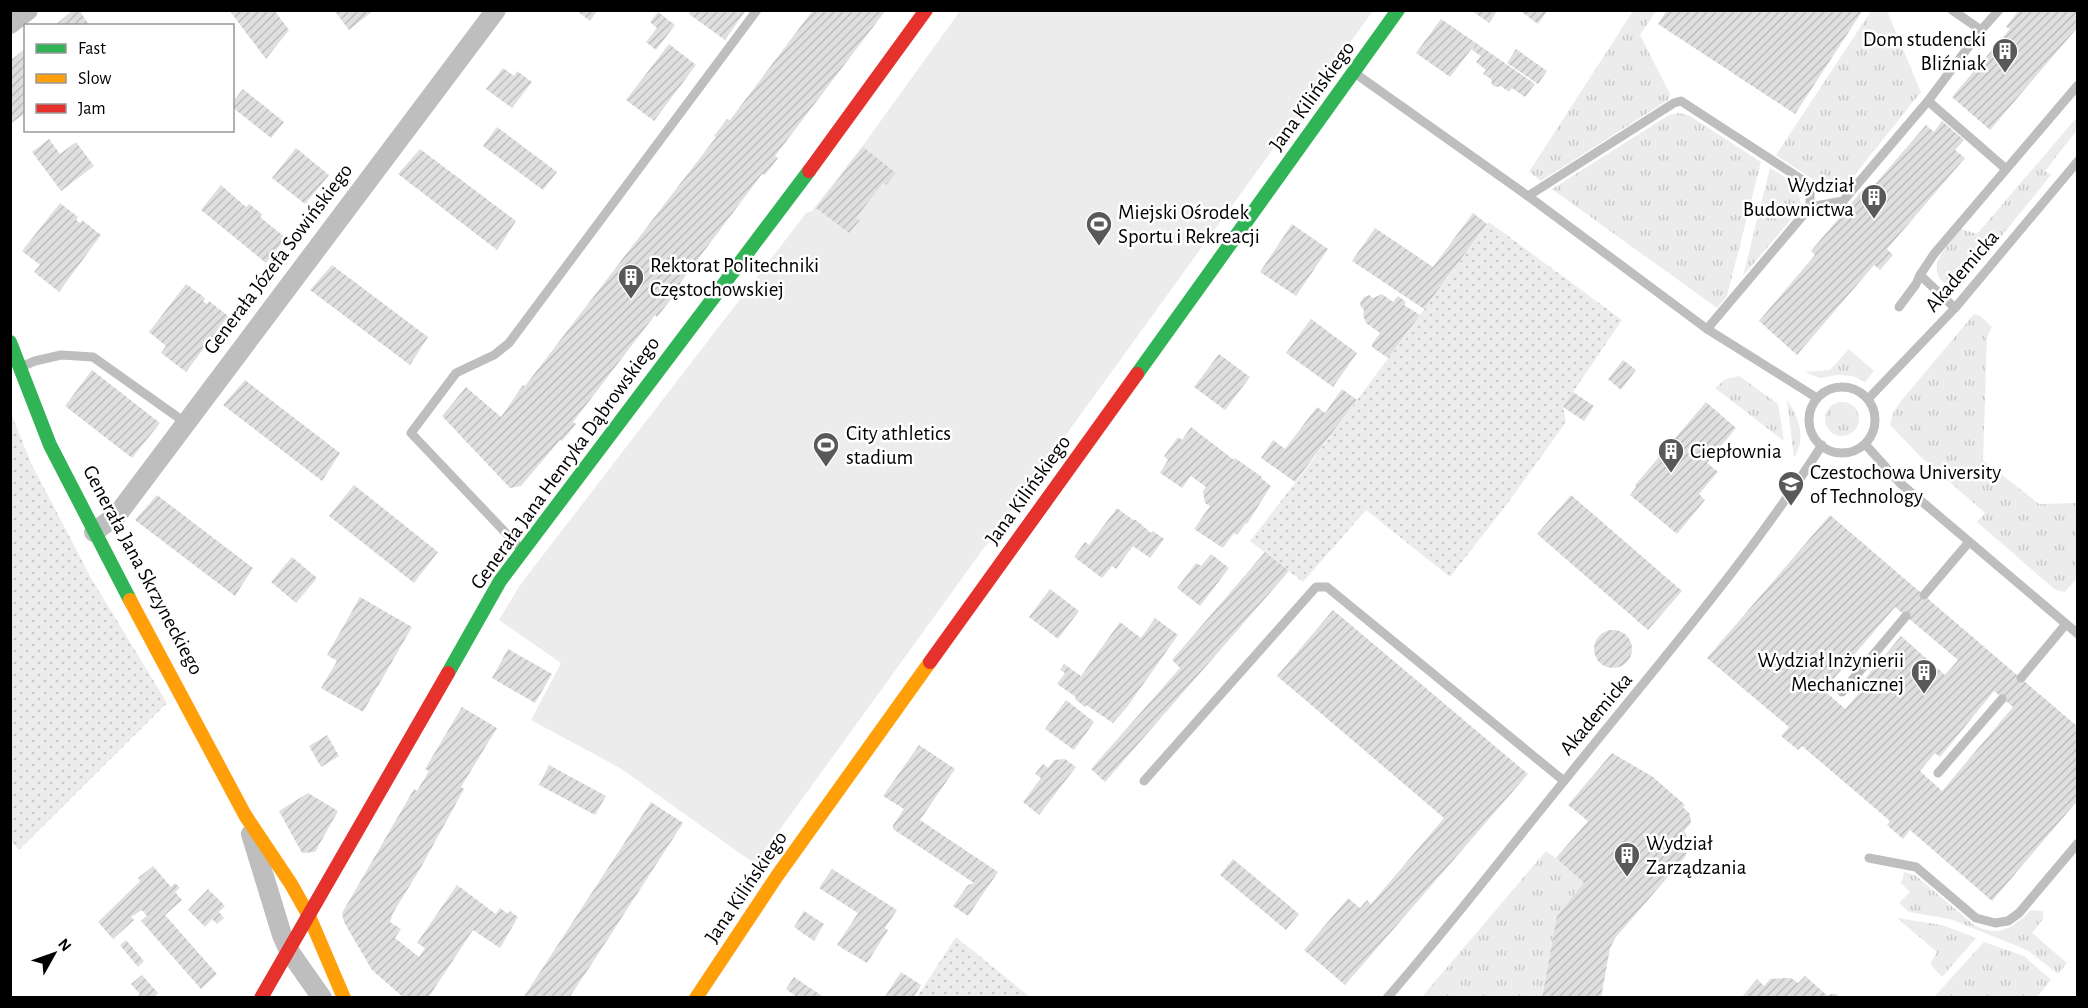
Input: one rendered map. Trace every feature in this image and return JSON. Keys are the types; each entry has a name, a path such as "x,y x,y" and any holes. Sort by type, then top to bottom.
{"street":[{"path":"10,24 28,10"},
{"name":"Generała Józefa Sowińskiego","path":"94,532 117,515 496,10"},
{"name":"Generała Jana Henryka Dąbrowskiego","path":"261,998 500,581 844,124 926,10"},
{"name":"Jana Kilińskiego","path":"696,998 784,866 1398,10"},
{"name":"Generała Jana Skrzyneckiego","path":"10,342 51,445 94,532 244,815 291,884 309,916 344,998"},
{"name":"Generała Jana Skrzyneckiego","path":"244,815 282,935 289,951 322,998"}],"lane":[{"path":"523,550 411,433 456,373 494,355 508,343 757,10"},
{"path":"1952,10 1981,30"},
{"path":"1707,329 1810,207 1843,201 1928,101 1981,30 1999,10"},
{"path":"1354,73 1528,196 1707,329 1817,398"},
{"path":"1899,306 1916,284 1934,254 2078,85"},
{"path":"1528,196 1674,103 1681,101 1801,180 1810,192 1810,207"},
{"path":"1928,101 2006,169"},
{"name":"Akademicka","path":"1868,399 1955,308 2078,161"},
{"path":"1920,275 1955,308"},
{"path":"20,367 61,355 93,357 186,423"},
{"path":"1835,387 1846,387 1856,389 1868,399 1875,414 1875,425 1865,444 1848,452 1830,450 1822,446 1815,438 1810,428 1811,407 1825,391 1835,387"},
{"path":"1865,444 1900,483 2078,634"},
{"name":"Akademicka","path":"1387,998 1651,677 1760,536 1822,446"},
{"path":"1924,595 1969,542"},
{"path":"1144,781 1316,587 1327,587 1564,781"},
{"path":"1842,692 1906,616"},
{"path":"2020,678 2067,624"},
{"path":"1938,773 2002,699"},
{"path":"1869,858 1916,867 1976,918 1995,923 2008,921 2019,913 2078,843"}],"green space":[{"name":"City athletics stadium","path":"960,11 1373,11 755,864 620,768 531,720 561,663 499,620 520,585 807,212 811,212 864,144"},
{"path":"1633,11 1656,11 1640,35 1670,94 1668,100 1541,181 1529,172"},
{"path":"1871,11 1887,11 1921,92 1849,182 1835,190 1827,189 1776,155"},
{"path":"1680,113 1690,116 1761,162 1727,296 1717,308 1552,189 1669,115"},
{"path":"2077,117 2077,130 2045,171 2051,175 1961,286 1956,289 1945,283 1938,276 1937,269 1938,261 1948,244 1961,229 1977,234"},
{"path":"1770,168 1788,180 1796,189 1800,209 1743,276"},
{"path":"1489,222 1622,320 1563,407 1566,422 1507,504 1450,577 1366,510 1303,582 1250,541"},
{"path":"1974,314 1980,316 1992,327 1987,336 1983,460 2039,504 2077,503 2077,578 2065,592 2054,589 1977,522 1985,513 1920,456 1890,425 1894,411 1901,401"},
{"path":"1849,349 1874,371 1865,382 1853,376 1838,375 1820,378 1805,372 1830,370"},
{"path":"1739,376 1778,404 1784,441 1715,388 1726,379"},
{"path":"1787,400 1800,429 1800,443 1794,458"},
{"path":"1842,402 1854,407 1859,419 1854,431 1842,436 1830,431 1825,419 1830,407"},
{"path":"10,411 31,463 91,578 167,703 19,850 10,840"},
{"path":"1546,851 1584,883 1557,915 1542,997 1421,998"},
{"path":"1904,872 1915,875 1974,925 1983,929 1998,931 2005,929 2018,922 2031,910 2043,911 2043,919 2032,933 2067,963 2058,974 2027,950 1950,919 1909,912 1899,903 1910,892 1900,882"},
{"path":"1897,918 1942,925 1976,938 1942,977 1930,964 1937,952"},
{"path":"956,937 1030,997 917,997"},
{"path":"1984,942 2024,956 2051,980 2037,997 1934,997"}],"building":[{"path":"73,10 79,10 89,24 56,24"},
{"path":"229,10 274,10 289,30 266,59"},
{"path":"334,10 374,10 349,30"},
{"path":"576,10 598,10 590,21"},
{"path":"692,10 746,10 725,40 689,14"},
{"name":"Rektorat Politechniki Częstochowskiej","path":"813,10 886,10 775,156 778,158 765,175 762,174 680,283 682,285 657,317 655,315 573,422 576,424 521,486 510,488 442,416 466,387 501,417 523,385 525,386 716,137 714,136 727,119 730,120"},
{"path":"1471,10 1498,10 1489,23"},
{"path":"1519,10 1548,10 1538,24"},
{"path":"1667,10 1863,10 1795,114 1658,24"},
{"name":"Dom studencki Bliźniak","path":"2019,10 2078,10 2078,27 1990,130 1952,97 2010,29 2006,27"},
{"path":"658,12 675,25 656,50 646,42 657,28 650,22"},
{"path":"1441,19 1476,43 1450,77 1416,53"},
{"path":"1476,43 1535,84 1525,97 1512,88 1509,92 1501,86 1492,85 1491,79 1483,74 1486,70 1476,62 1481,56 1472,50"},
{"path":"669,44 696,65 654,121 626,100"},
{"path":"1516,49 1547,71 1538,84 1507,63"},
{"path":"24,50 24,114 10,124 10,61"},
{"path":"503,68 514,76 517,71 532,82 512,108 486,89"},
{"path":"243,89 284,122 271,138 234,109 234,100"},
{"name":"Wydział Budownictwa","path":"1942,121 1964,140 1955,150 1965,158 1887,249 1893,255 1880,270 1874,265 1797,355 1759,321 1815,255 1811,251 1865,187 1869,191 1926,125 1934,132"},
{"path":"497,127 557,172 543,190 483,146"},
{"path":"49,139 60,154 76,142 94,166 61,191 32,152"},
{"path":"863,147 896,173 886,185 883,183 856,218 860,220 849,233 816,208"},
{"path":"296,148 329,175 305,204 272,178"},
{"path":"420,149 516,221 497,250 398,174"},
{"path":"221,185 246,207 249,204 262,214 260,217 286,238 266,263 201,210"},
{"path":"60,203 78,217 76,220 80,223 82,220 101,235 59,292 34,272 40,265 22,251"},
{"path":"1473,213 1487,224 1424,309 1352,261 1375,228 1433,267"},
{"path":"1292,224 1328,249 1296,296 1260,272"},
{"path":"332,265 428,337 410,365 310,290"},
{"path":"186,284 205,298 203,301 207,304 209,301 228,316 186,372 161,353 166,346 149,332"},
{"path":"1382,294 1393,302 1398,296 1406,302 1404,305 1420,315 1388,358 1372,347 1380,333 1366,323 1360,302 1369,295 1373,298"},
{"path":"1311,319 1357,353 1333,387 1286,353"},
{"path":"1219,354 1250,377 1225,410 1194,387"},
{"path":"1623,360 1636,370 1621,390 1608,379"},
{"path":"92,370 160,423 132,458 65,406"},
{"path":"245,380 340,453 322,481 223,405"},
{"path":"1342,389 1357,400 1295,482 1261,458 1273,440 1285,449 1317,407 1325,413"},
{"path":"1573,392 1594,406 1584,421 1563,407"},
{"name":"Ciepłownia","path":"1706,402 1736,428 1707,463 1718,472 1699,494 1705,500 1677,534 1630,495 1635,485"},
{"path":"1191,427 1234,460 1235,458 1262,477 1271,486 1247,524 1237,535 1234,533 1223,548 1194,529 1210,506 1205,503 1203,491 1206,487 1191,476 1182,488 1160,473 1168,460 1164,456 1178,437 1182,440"},
{"path":"354,485 438,552 414,583 329,516"},
{"path":"157,495 253,568 235,596 135,520"},
{"path":"1571,495 1682,591 1648,630 1537,534"},
{"path":"1117,508 1151,533 1153,531 1164,539 1150,558 1133,546 1116,569 1112,566 1102,578 1074,557 1085,542 1089,545"},
{"name":"Wydział Inżynierii Mechanicznej","path":"1830,515 2078,727 2078,800 1992,901 1910,830 1903,839 1887,825 1890,821 1802,746 1798,750 1781,736 1789,727 1707,658","holes":["1895,607 1958,660 1945,675 1901,636 1858,687 1862,690 1845,709 1824,690","1994,691 2013,707 1942,791 1920,771 1935,753 1940,757"]},
{"path":"1265,552 1289,571 1105,782 1091,769 1180,668 1172,660"},
{"path":"1211,554 1229,568 1200,606 1177,588 1196,563 1201,566"},
{"path":"292,557 317,578 296,603 271,582"},
{"path":"1050,589 1079,611 1058,639 1029,617"},
{"path":"360,597 412,627 363,712 321,688 337,661 327,655"},
{"path":"1333,610 1528,774 1345,985 1304,950 1348,898 1360,908 1367,900 1371,904 1444,818 1277,676"},
{"path":"1155,618 1178,635 1113,723 1086,705 1085,707 1075,699 1076,697 1057,684 1065,673 1060,670 1064,664 1081,676 1120,622 1141,638"},
{"path":"1613,630 1626,636 1632,649 1626,662 1613,668 1600,662 1594,649 1600,636"},
{"path":"508,649 552,674 535,703 492,678"},
{"path":"1066,700 1094,722 1074,750 1045,729"},
{"path":"462,707 497,728 461,787 464,789 390,922 401,929 395,938 419,957 425,948 417,943 457,885 496,914 500,908 518,917 500,948 473,930 428,998 404,998 372,970 344,922 342,913 414,789 417,791 429,771 425,769"},
{"path":"327,735 339,756 321,767 309,746"},
{"path":"919,745 955,769 920,820 998,872 968,916 953,906 968,885 974,883 893,829 893,825 904,809 883,796"},
{"name":"Wydział Zarządzania","path":"1612,753 1653,777 1685,805 1683,807 1690,814 1691,823 1684,831 1689,841 1688,849 1685,857 1616,937 1610,948 1601,998 1542,998 1557,915 1584,883 1556,858 1588,821 1568,805"},
{"path":"1065,759 1076,767 1039,815 1023,802 1041,778 1035,774 1043,764 1048,768 1054,760"},
{"path":"549,765 606,796 595,815 539,785"},
{"path":"308,793 338,811 315,852 302,853 279,811"},
{"path":"651,802 683,823 591,965 569,998 523,998"},
{"path":"1233,859 1299,914 1286,930 1220,875"},
{"path":"153,866 171,887 175,883 180,888 175,892 182,900 165,915 217,974 201,989 141,921 147,916 142,910 131,917 134,920 113,939 98,922 140,881 138,878"},
{"path":"832,869 897,910 885,928 888,930 867,963 837,945 858,913 819,888"},
{"path":"208,889 225,906 219,912 224,918 217,924 212,919 205,927 188,910"},
{"path":"804,911 824,924 814,941 794,927"},
{"path":"126,940 144,961 138,967 120,945"},
{"path":"901,972 921,985 913,998 884,998"},
{"path":"142,975 158,993 153,998 136,998 140,994 131,984"},
{"path":"1805,976 1828,996 1836,994 1841,998 1741,998 1757,979 1764,986 1770,979 1791,978 1798,983"},
{"path":"794,977 825,998 798,998 786,989"}],"traffic: fast":[{"path":"1137,374 1398,10"},
{"path":"448,673 500,581 809,171"},
{"path":"10,342 50,445 130,600"}],"traffic: slow":[{"path":"130,600 245,815 291,884 309,916 344,998"},
{"path":"696,998 777,876 930,662"}],"traffic: jam":[{"path":"809,171 926,10"},
{"path":"930,662 1137,374"},
{"path":"261,998 448,673"}],"place":[{"name":"Dom studencki Bliźniak","path":"2005,74"},
{"name":"Wydział Budownictwa","path":"1874,220"},
{"name":"Miejski Ośrodek Sportu i Rekreacji","path":"1099,247"},
{"name":"Rektorat Politechniki Częstochowskiej","path":"631,300"},
{"name":"City athletics stadium","path":"826,468"},
{"name":"Ciepłownia","path":"1671,474"},
{"name":"Czestochowa University of Technology","path":"1791,507"},
{"name":"Wydział Inżynierii Mechanicznej","path":"1924,695"},
{"name":"Wydział Zarządzania","path":"1627,878"}]}
